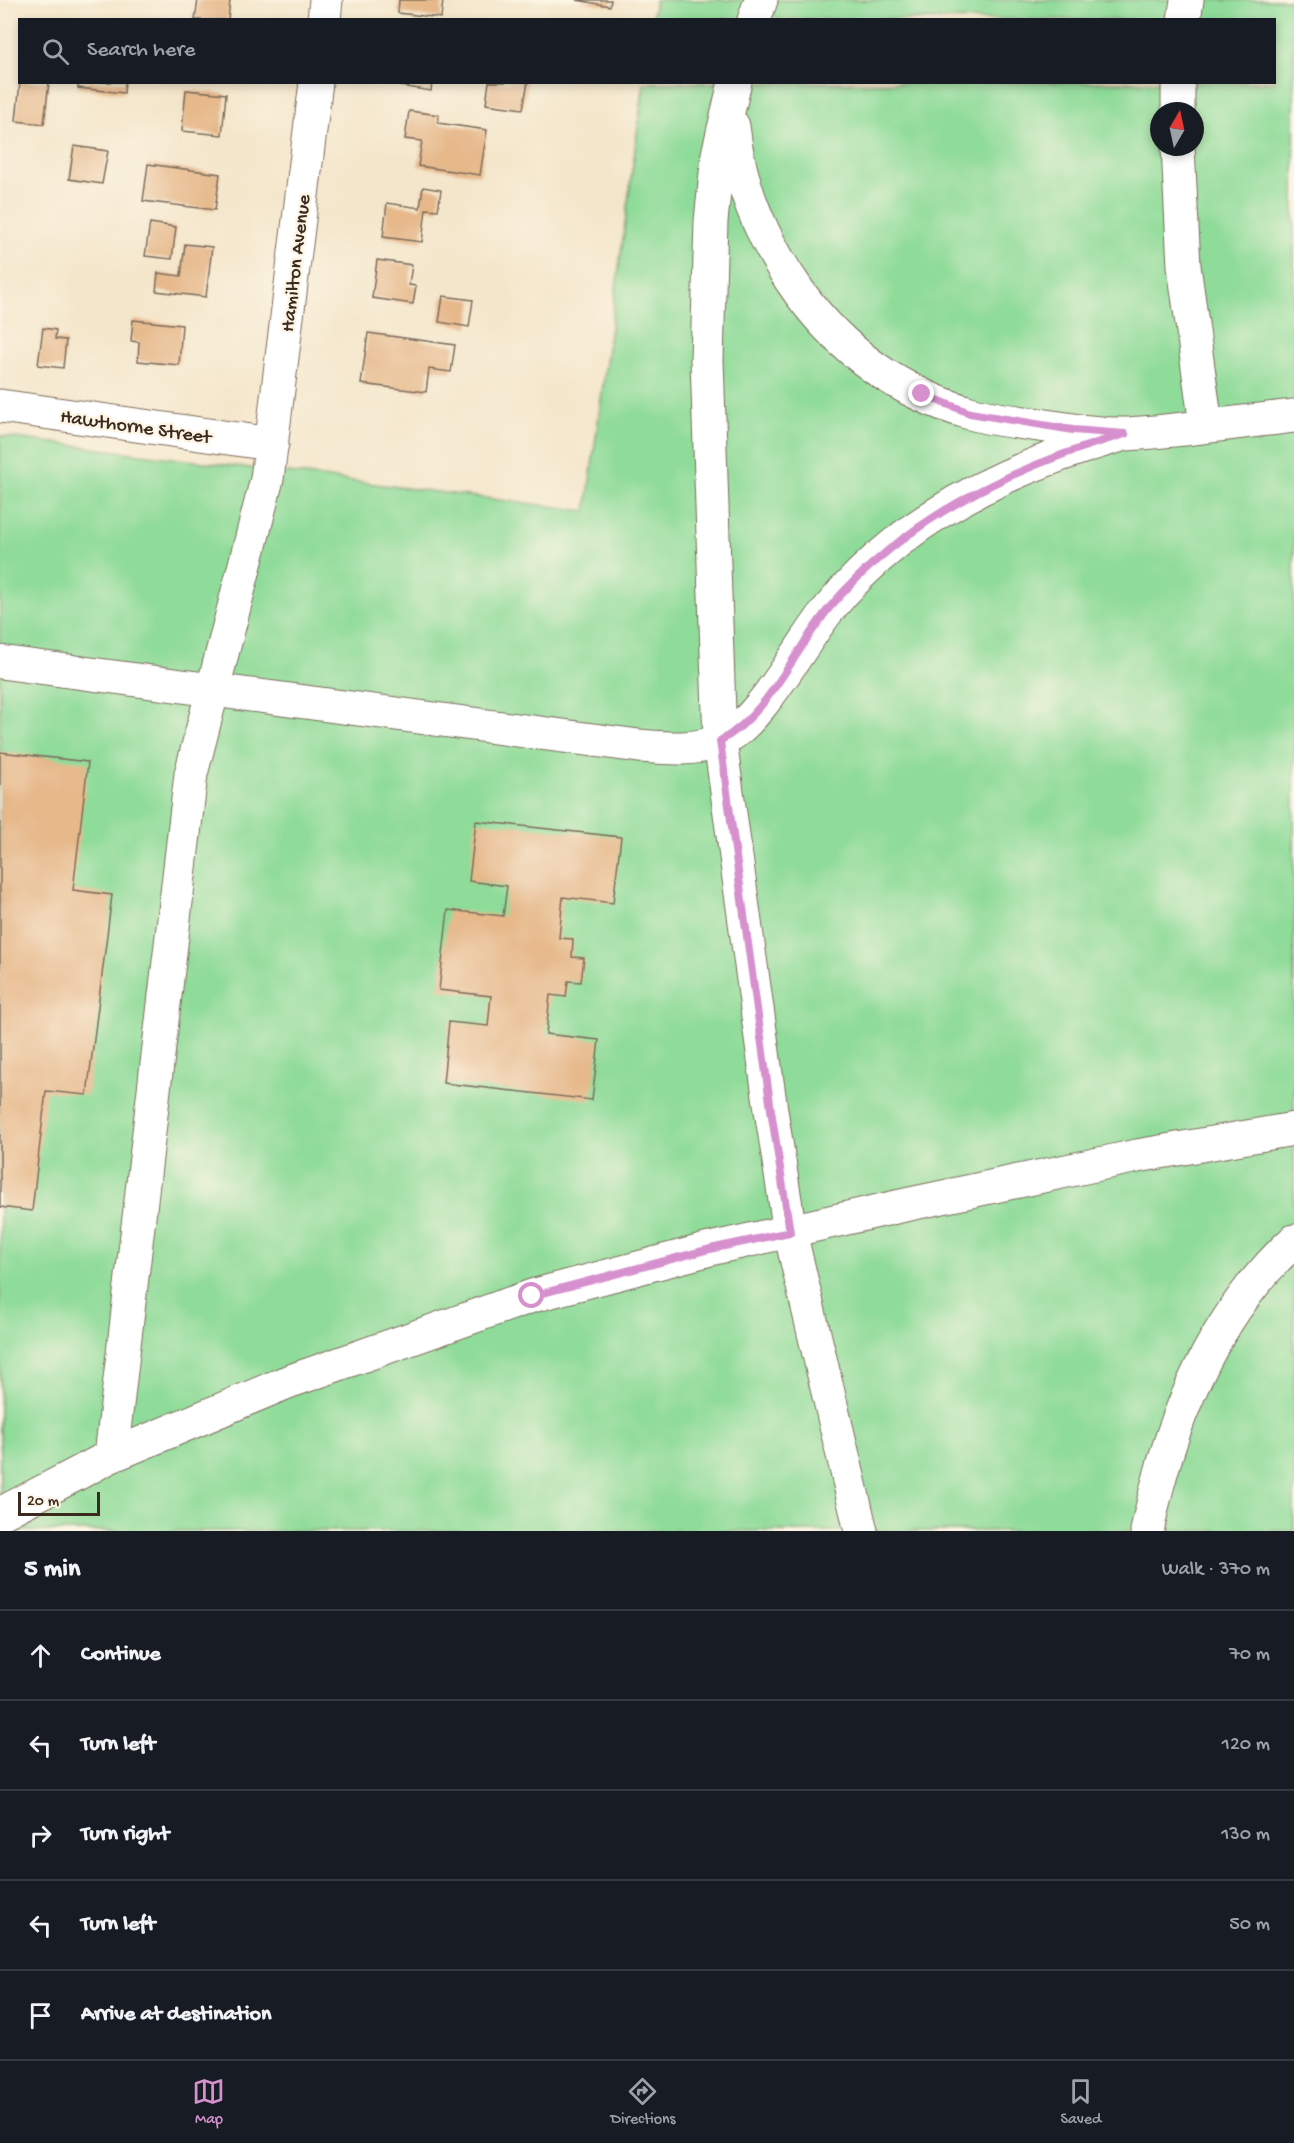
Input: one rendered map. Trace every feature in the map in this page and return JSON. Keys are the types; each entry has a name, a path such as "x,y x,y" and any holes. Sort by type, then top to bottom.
{"street":[{"path":"324,18 326,0"},
{"path":"755,18 761,0"},
{"path":"1184,18 1186,0"},
{"name":"Hamilton Avenue","path":"111,1456 191,774 267,479 316,84"},
{"path":"1178,84 1178,102"},
{"path":"733,90 736,157 750,205 786,275 840,342 878,371 922,394 970,413 1073,430 1125,434"},
{"path":"733,90 718,154 711,221 707,360 720,741 790,1232 861,1531"},
{"path":"1178,156 1184,266 1206,425"},
{"name":"Hawthorne Street","path":"0,406 272,444"},
{"path":"0,662 639,746 671,748 699,746 720,741 743,725 830,608 897,543 978,489 1074,449 1125,434 1294,416"},
{"path":"0,1514 111,1456 285,1383 521,1300 710,1249 1137,1156 1294,1130"},
{"path":"1147,1531 1155,1487 1172,1432 1195,1376 1237,1304 1270,1263 1294,1241"}],"green space":[{"path":"655,0 1294,0 1294,1531 0,1531 0,436 586,511 644,84 1276,84 1276,18 652,18"}],"building":[{"path":"198,0 230,0 228,18 195,18"},
{"path":"399,0 443,0 441,18 398,13"},
{"path":"576,0 611,0 610,6"},
{"path":"20,84 49,84 44,124 16,121"},
{"path":"78,84 125,84 124,93 78,88"},
{"path":"401,84 432,84 431,91 401,86"},
{"path":"489,84 528,84 523,109 486,104"},
{"path":"186,90 226,94 222,135 182,131"},
{"path":"409,111 439,115 438,123 487,130 480,175 418,166 422,141 405,139"},
{"path":"74,146 108,151 102,184 69,179"},
{"path":"148,164 220,174 215,210 143,201"},
{"path":"423,187 441,190 438,210 426,209 422,242 383,237 387,203 420,208"},
{"path":"150,223 176,227 172,259 145,256"},
{"path":"185,244 212,247 206,297 156,291 158,273 181,276"},
{"path":"377,260 412,265 409,285 416,286 413,304 372,298"},
{"path":"443,296 473,300 469,327 439,322"},
{"path":"133,320 182,325 179,365 138,361 139,342 131,341"},
{"path":"43,328 56,330 55,339 66,340 63,368 38,365"},
{"path":"368,333 455,345 451,372 429,369 426,392 361,384"},
{"path":"0,752 88,762 73,890 112,895 87,1095 46,1091 32,1211 0,1207"},
{"path":"476,821 621,837 613,903 563,897 559,938 573,939 572,957 584,958 581,982 568,981 566,997 550,995 546,1034 599,1040 592,1100 443,1083 449,1022 488,1026 491,996 439,990 448,910 503,916 507,886 469,881"}],"route":[{"path":"532,1296 710,1249 790,1232 729,817 720,741 743,725 830,608 897,543 938,513 978,489 1021,469 1074,449 1125,434 1073,430 970,413 922,394"}]}
